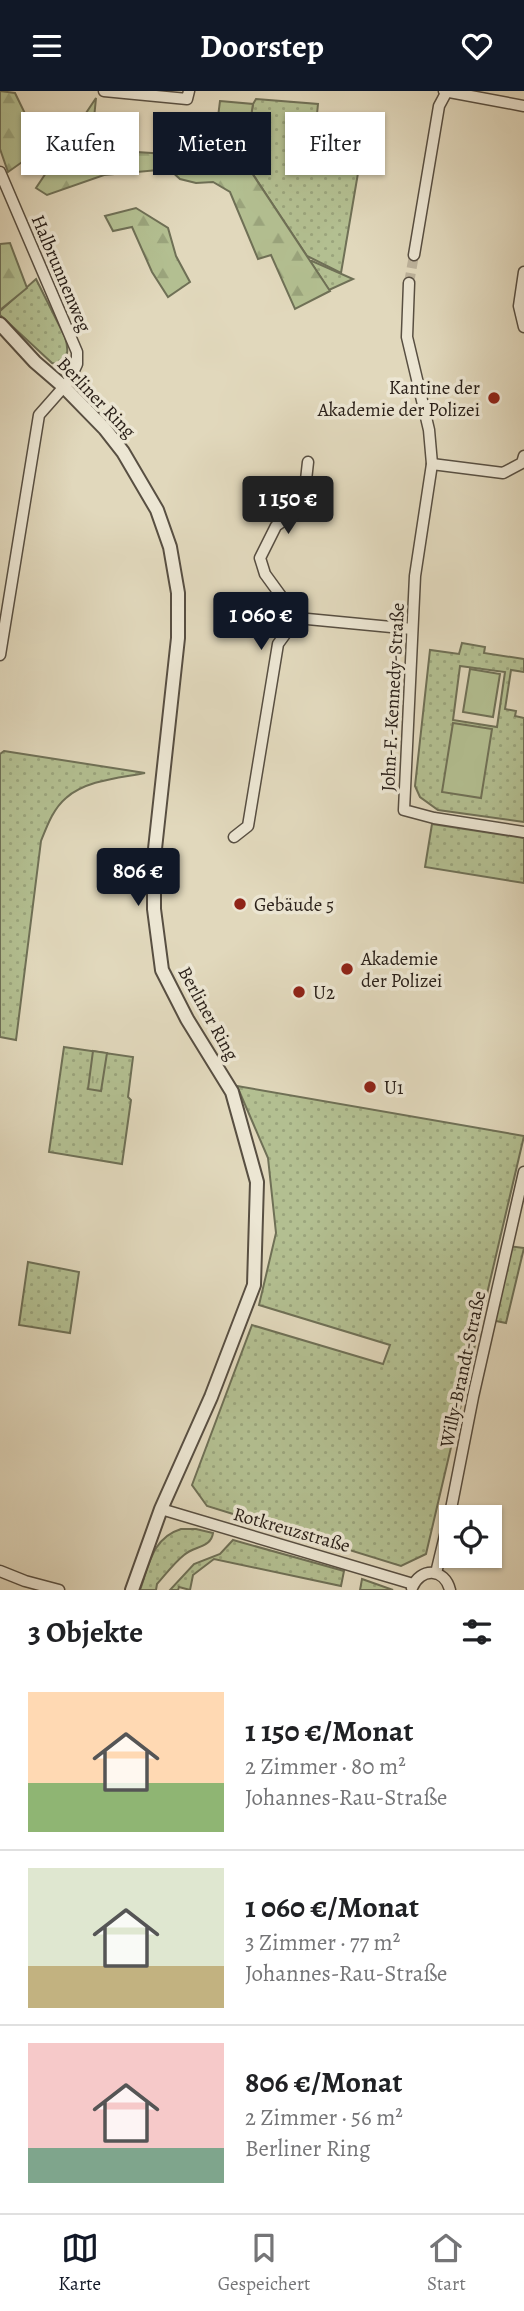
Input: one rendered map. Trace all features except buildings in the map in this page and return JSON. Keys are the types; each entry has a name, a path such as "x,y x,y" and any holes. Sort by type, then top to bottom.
{"street":[{"path":"104,91 187,99 188,91"},
{"path":"414,255 439,106 445,92 524,106"},
{"name":"Halbrunnenweg","path":"0,172 77,352 77,364 69,381 39,415 0,655"},
{"path":"524,272 519,306 524,327"},
{"name":"John-F.-Kennedy-Straße","path":"409,283 407,337 429,430 432,464 415,576 404,810 445,820 524,832"},
{"name":"Berliner Ring","path":"0,324 35,362 105,429 123,451 158,510 170,547 178,593 178,638 154,858 154,909 162,970 187,1019 232,1092 257,1182 254,1285 211,1397 161,1509 132,1590"},
{"path":"432,464 503,473 522,463 524,456"},
{"path":"308,462 303,507 276,526 260,558 265,574 298,618 412,629"},
{"path":"234,838 247,826 278,644 298,618"},
{"name":"Willy-Brandt-Straße","path":"436,1573 524,1172"},
{"name":"Rotkreuzstraße","path":"161,1509 413,1587"},
{"path":"0,1571 24,1581 59,1590"},
{"path":"413,1587 423,1574 436,1573 446,1579 450,1590"}],"green space":[{"path":"0,91 15,93 24,112 21,112 21,163 8,172 0,149"},
{"path":"96,98 95,112 87,112"},
{"path":"256,99 318,104 317,112 285,112 285,175 358,175 341,273 307,256 253,175 271,175 271,112 252,112"},
{"path":"220,101 253,104 252,112 219,112"},
{"path":"139,152 153,153 153,170 139,172"},
{"path":"45,175 104,175 47,195 36,188"},
{"path":"176,175 253,175 330,291 295,309 271,255 258,259 230,192 213,182 196,183 180,179"},
{"path":"136,208 168,228 176,256 190,282 168,297 152,272 132,227 113,231 105,216"},
{"path":"10,243 27,288 0,310 0,244"},
{"path":"312,261 353,279 329,290"},
{"path":"36,279 65,337 67,351 62,365 52,363 0,315 0,311"},
{"path":"462,643 485,647 484,653 524,659 524,672 511,670 505,709 516,711 515,716 524,718 524,822 438,810 420,797 415,786 430,650 459,654","holes":["460,666 505,672 497,727 453,720"]},
{"path":"470,669 500,674 493,717 463,712"},
{"path":"453,723 492,729 481,798 442,792"},
{"path":"4,751 145,773 83,787 57,807 48,824 41,841 16,1040 0,1037 0,754"},
{"path":"432,824 524,838 524,883 425,867"},
{"path":"64,1047 133,1057 128,1097 131,1100 122,1164 49,1152"},
{"path":"93,1051 107,1053 101,1091 88,1089"},
{"path":"237,1086 524,1136 426,1554 401,1566 207,1506 192,1485 252,1325 383,1364 390,1345 259,1305 276,1233 268,1158"},
{"path":"507,1246 524,1248 506,1323 491,1320"},
{"path":"28,1262 79,1272 70,1333 19,1325"},
{"path":"181,1529 213,1533 212,1538 177,1561 157,1584 156,1590 140,1590 153,1553 171,1533"},
{"path":"233,1540 344,1571 341,1586 214,1559 193,1575 190,1590 179,1587 178,1590 170,1590 194,1564 220,1554"},
{"path":"362,1579 393,1590 360,1590"}],"tunnel":[{"path":"409,283 414,255"}],"place":[{"name":"Kantine der Akademie der Polizei","path":"494,398"},
{"name":"Gebäude 5","path":"240,904"},
{"name":"Akademie der Polizei","path":"347,969"},
{"name":"U2","path":"299,992"},
{"name":"U1","path":"370,1087"}]}
